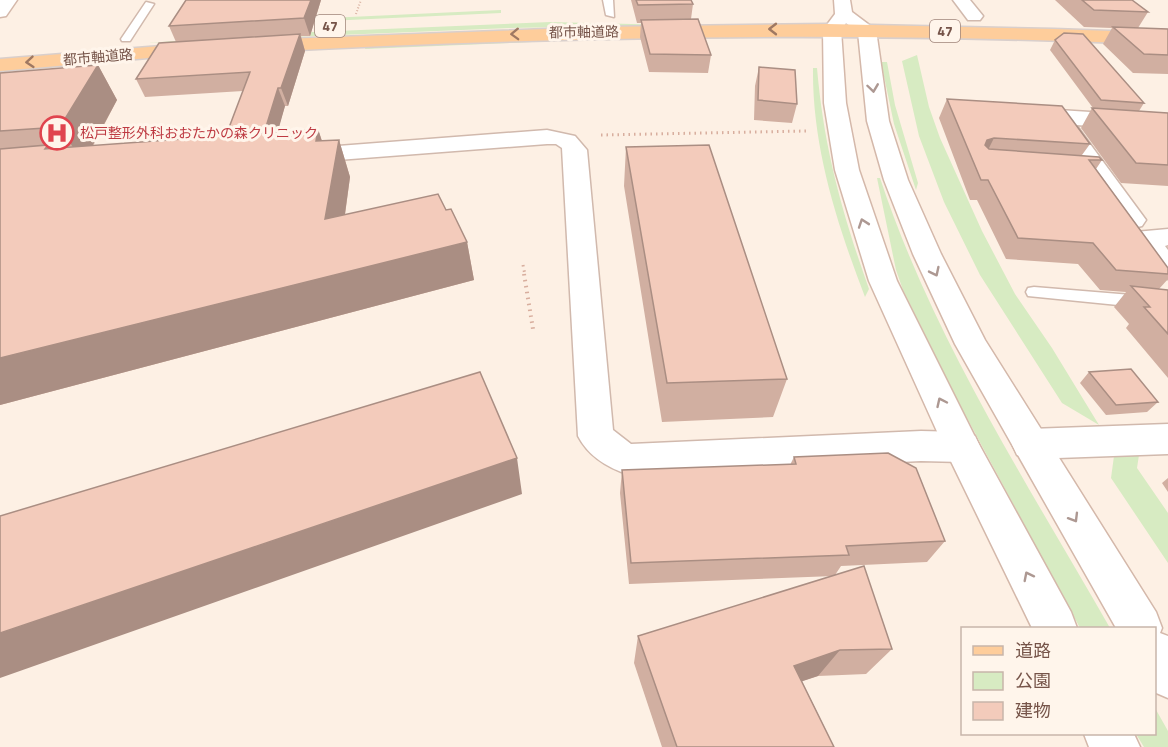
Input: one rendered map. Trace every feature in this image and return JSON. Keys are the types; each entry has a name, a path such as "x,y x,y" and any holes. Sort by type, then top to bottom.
{"main road":[{"name":"都市軸道路","path":"247,30 610,8 846,18 1168,39"},
{"name":"都市軸道路","path":"236,47 846,18 974,16 1168,24"},
{"name":"都市軸道路","path":"0,48 126,39 208,41 0,65"}],"street":[{"path":"0,12 9,0"},
{"path":"961,0 974,16"},
{"path":"846,18 906,206 971,344 1139,627"},
{"path":"846,18 835,103 847,170 858,208 883,281 962,447 1054,627"},
{"path":"1168,124 1059,117 1088,170 1156,238 1168,270"},
{"path":"271,158 547,137 565,139 575,150 596,436 618,455 630,460 921,446 962,447"},
{"path":"1030,444 1168,439"},
{"path":"1156,655 1168,675"}],"lane":[{"path":"126,39 149,4"},
{"path":"1034,292 1168,304"}],"path":[{"path":"356,14 361,0"},
{"path":"565,139 588,135 812,131"},
{"path":"523,265 533,329"}],"green space":[{"path":"501,10 501,13 262,24 263,21"},
{"path":"550,22 672,25 510,28 148,43 265,34"},
{"path":"747,36 748,38 579,40 365,49 366,46 448,42"},
{"path":"917,55 929,107 940,138 982,231 1015,294 1052,348 1099,425 1062,403 980,275 944,202 919,136 902,61"},
{"path":"881,62 887,62 895,105 918,183 916,190 894,124"},
{"path":"813,68 817,68 829,153 850,234 869,289 865,297 828,185 817,127"},
{"path":"877,178 880,178 902,237 954,352 1015,464 1109,627 1079,627 961,407 903,290 896,270"},
{"path":"1139,455 1137,468 1168,513 1168,563 1111,478 1114,456"},
{"path":"1156,710 1168,731 1168,747 1144,747 1137,735 1156,735"}],"building":[{"path":"186,0 311,0 304,18 169,26"},
{"path":"636,0 691,0 693,4 638,5"},
{"path":"1082,0 1132,0 1148,12 1094,10"},
{"path":"698,19 711,55 650,54 641,20"},
{"path":"1113,27 1168,29 1168,55 1144,54"},
{"path":"1064,33 1083,34 1144,103 1101,100 1055,40"},
{"path":"300,34 281,88 278,88 265,130 227,133 250,72 136,79 159,43"},
{"path":"98,65 60,127 0,131 0,73"},
{"path":"759,67 795,70 797,104 758,100"},
{"path":"947,99 1062,106 1090,144 994,138 987,140 985,145 989,149 1099,157 1102,160 1089,160 1168,268 1168,274 1116,270 1093,243 1018,238 988,180 981,180"},
{"path":"1092,108 1168,113 1168,165 1136,163"},
{"path":"318,129 316,141 339,140 325,219 438,194 446,210 451,209 467,242 0,358 0,149 48,145 45,149 210,137 211,134 252,131 251,134"},
{"path":"709,145 787,379 667,383 626,147"},
{"path":"1131,286 1168,290 1168,334 1144,307 1150,307"},
{"path":"1131,369 1158,402 1116,405 1089,372"},
{"path":"480,372 517,458 0,633 0,516"},
{"path":"888,453 916,468 945,541 846,546 849,555 631,563 622,470 796,464 794,457"},
{"path":"864,566 892,649 840,650 794,666 834,747 677,747 638,636"}],"place":[{"name":"松戸整形外科おおたかの森クリニック","path":"57,133"}]}
